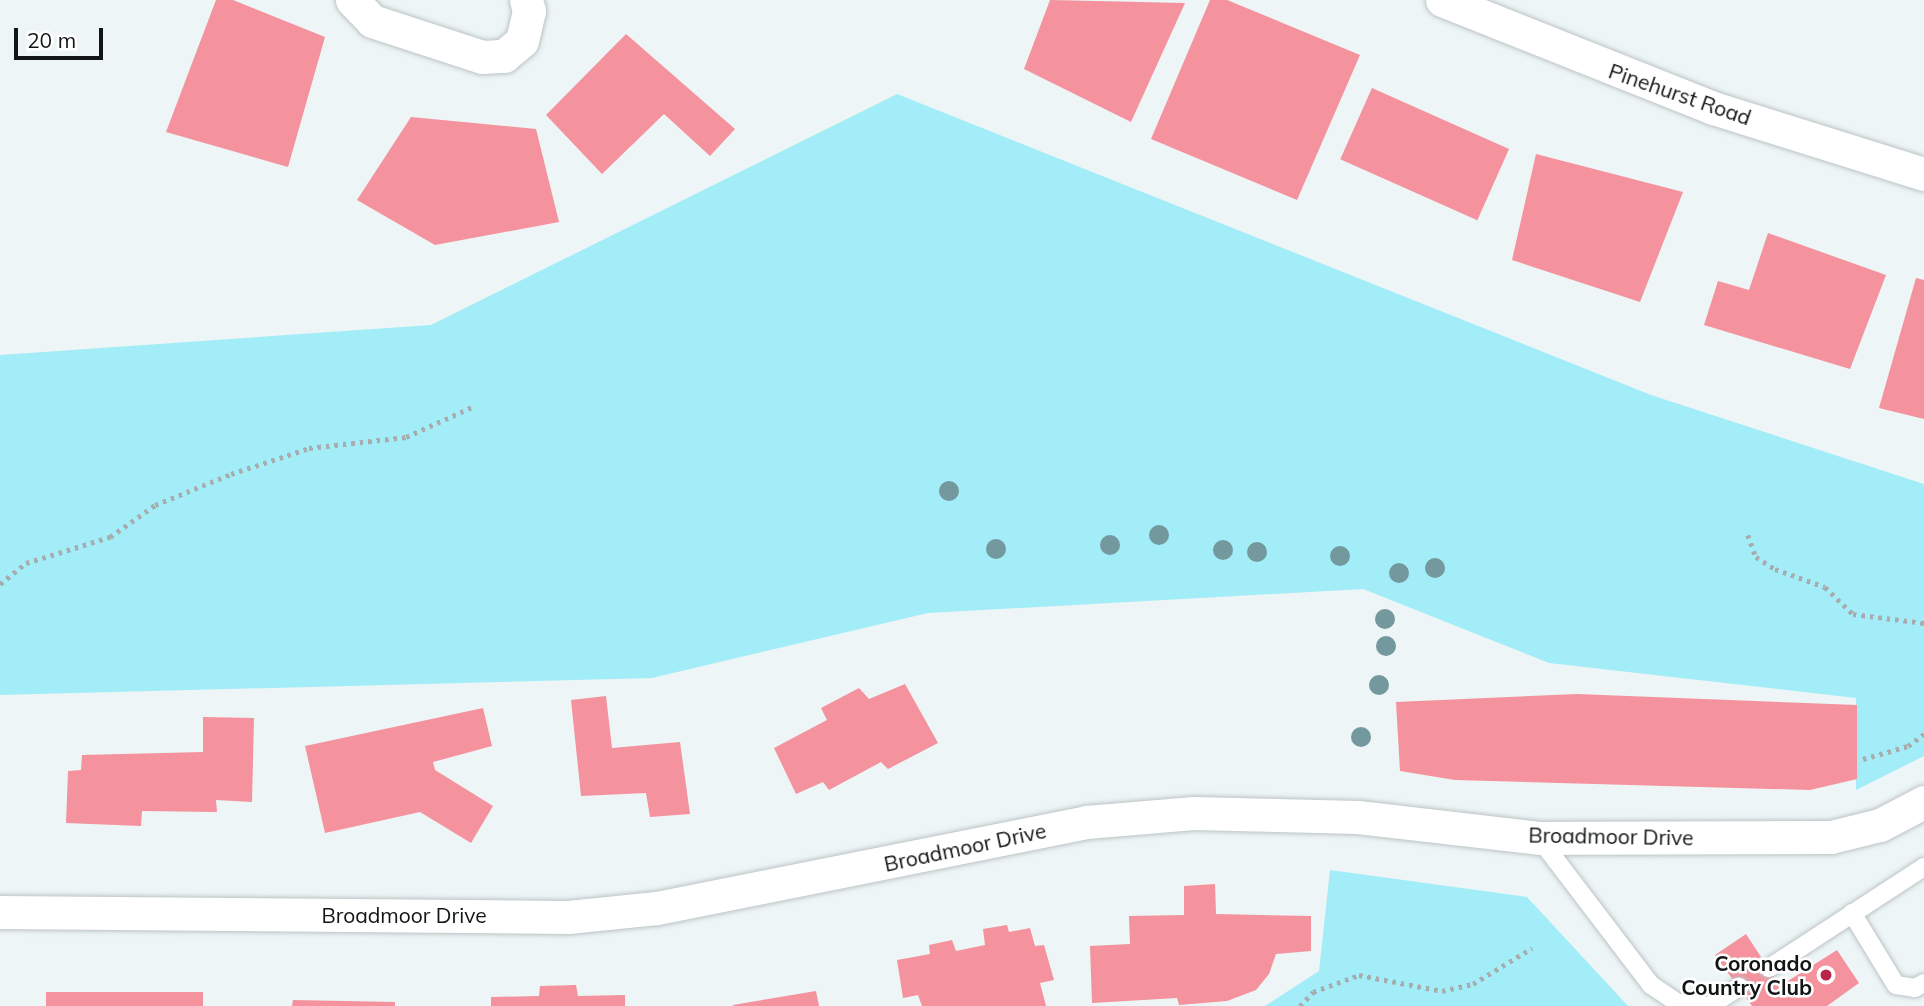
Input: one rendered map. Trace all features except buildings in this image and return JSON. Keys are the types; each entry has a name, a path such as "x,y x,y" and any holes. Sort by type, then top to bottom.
{"street":[{"path":"352,0 372,21 482,57 504,56 522,41 529,11 527,0"},
{"name":"Pinehurst Road","path":"1442,0 1701,103 1924,174"},
{"name":"Broadmoor Drive","path":"0,912 581,916 657,908 1086,822 1194,813 1358,817 1539,838 1831,837 1880,825 1924,802"}],"lane":[{"path":"1539,838 1651,985 1678,1003 1708,1006 1740,987"},
{"path":"1769,968 1924,867"},
{"path":"1852,913 1896,985 1915,988 1924,983"}],"path":[{"path":"0,584 26,563 110,537 155,505 231,474 309,448 407,438 472,407"},
{"path":"1748,535 1756,557 1775,569 1825,587 1853,614 1924,623"},
{"path":"1863,759 1908,746 1924,734"},
{"path":"1300,1006 1313,992 1359,975 1442,991 1473,984 1532,948"}],"shaded area":[{"path":"897,94 1651,395 1924,484 1924,756 1856,790 1856,698 1549,663 1363,589 928,613 652,678 0,695 0,355 431,325"},
{"path":"1330,870 1527,897 1628,1006 1265,1006 1319,971"}],"place":[{"name":"Coronado Country Club","path":"1826,975"}]}
